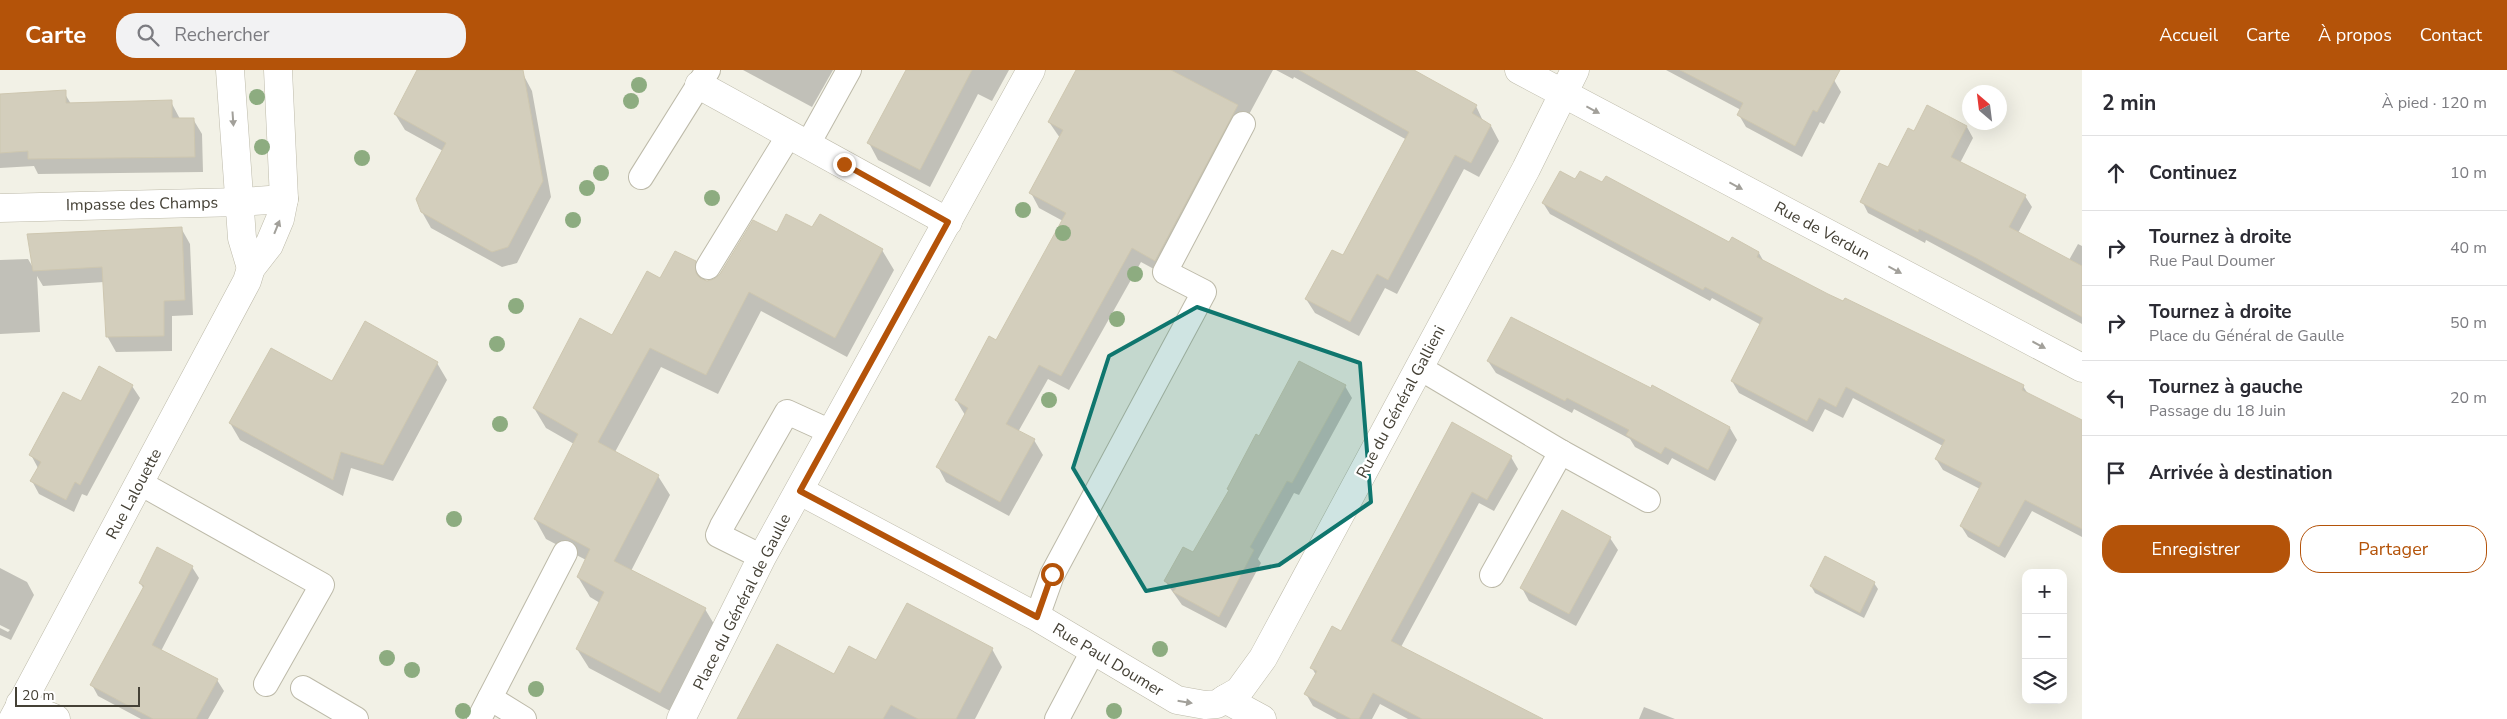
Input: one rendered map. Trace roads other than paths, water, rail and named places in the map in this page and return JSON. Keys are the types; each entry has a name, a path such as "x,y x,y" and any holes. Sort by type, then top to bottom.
{"street":[{"path":"230,70 242,238 251,268"},
{"name":"Rue Lalouette","path":"9,715 140,483 247,281 251,268 269,245 280,219 284,199 278,70"},
{"name":"Place du Général de Gaulle","path":"681,719 762,557 1031,70"},
{"name":"Rue de Verdun","path":"1519,70 2082,368"},
{"path":"1563,94 1576,70"},
{"path":"703,77 798,139 948,222"},
{"name":"Rue du Général Gallieni","path":"1225,699 1239,691 1263,658 1526,170 1563,94"},
{"name":"Impasse des Champs","path":"0,208 240,202 284,199"},
{"name":"Rue Paul Doumer","path":"800,491 1037,617 1176,700 1205,705 1217,704 1225,699"},
{"path":"1225,699 1262,719"},
{"path":"9,715 56,719"}],"lane":[{"path":"708,267 849,70"},
{"path":"641,177 703,77"},
{"path":"1037,617 1052,574 1204,292 1165,272 1243,124"},
{"path":"1420,368 1561,452 1648,500"},
{"path":"762,557 718,535 727,518 787,412 831,432"},
{"path":"1492,575 1561,452"},
{"path":"140,483 322,585 266,684"},
{"path":"479,719 565,553"},
{"path":"1056,719 1093,650"},
{"path":"303,688 356,719"},
{"path":"490,698 524,719"}]}
